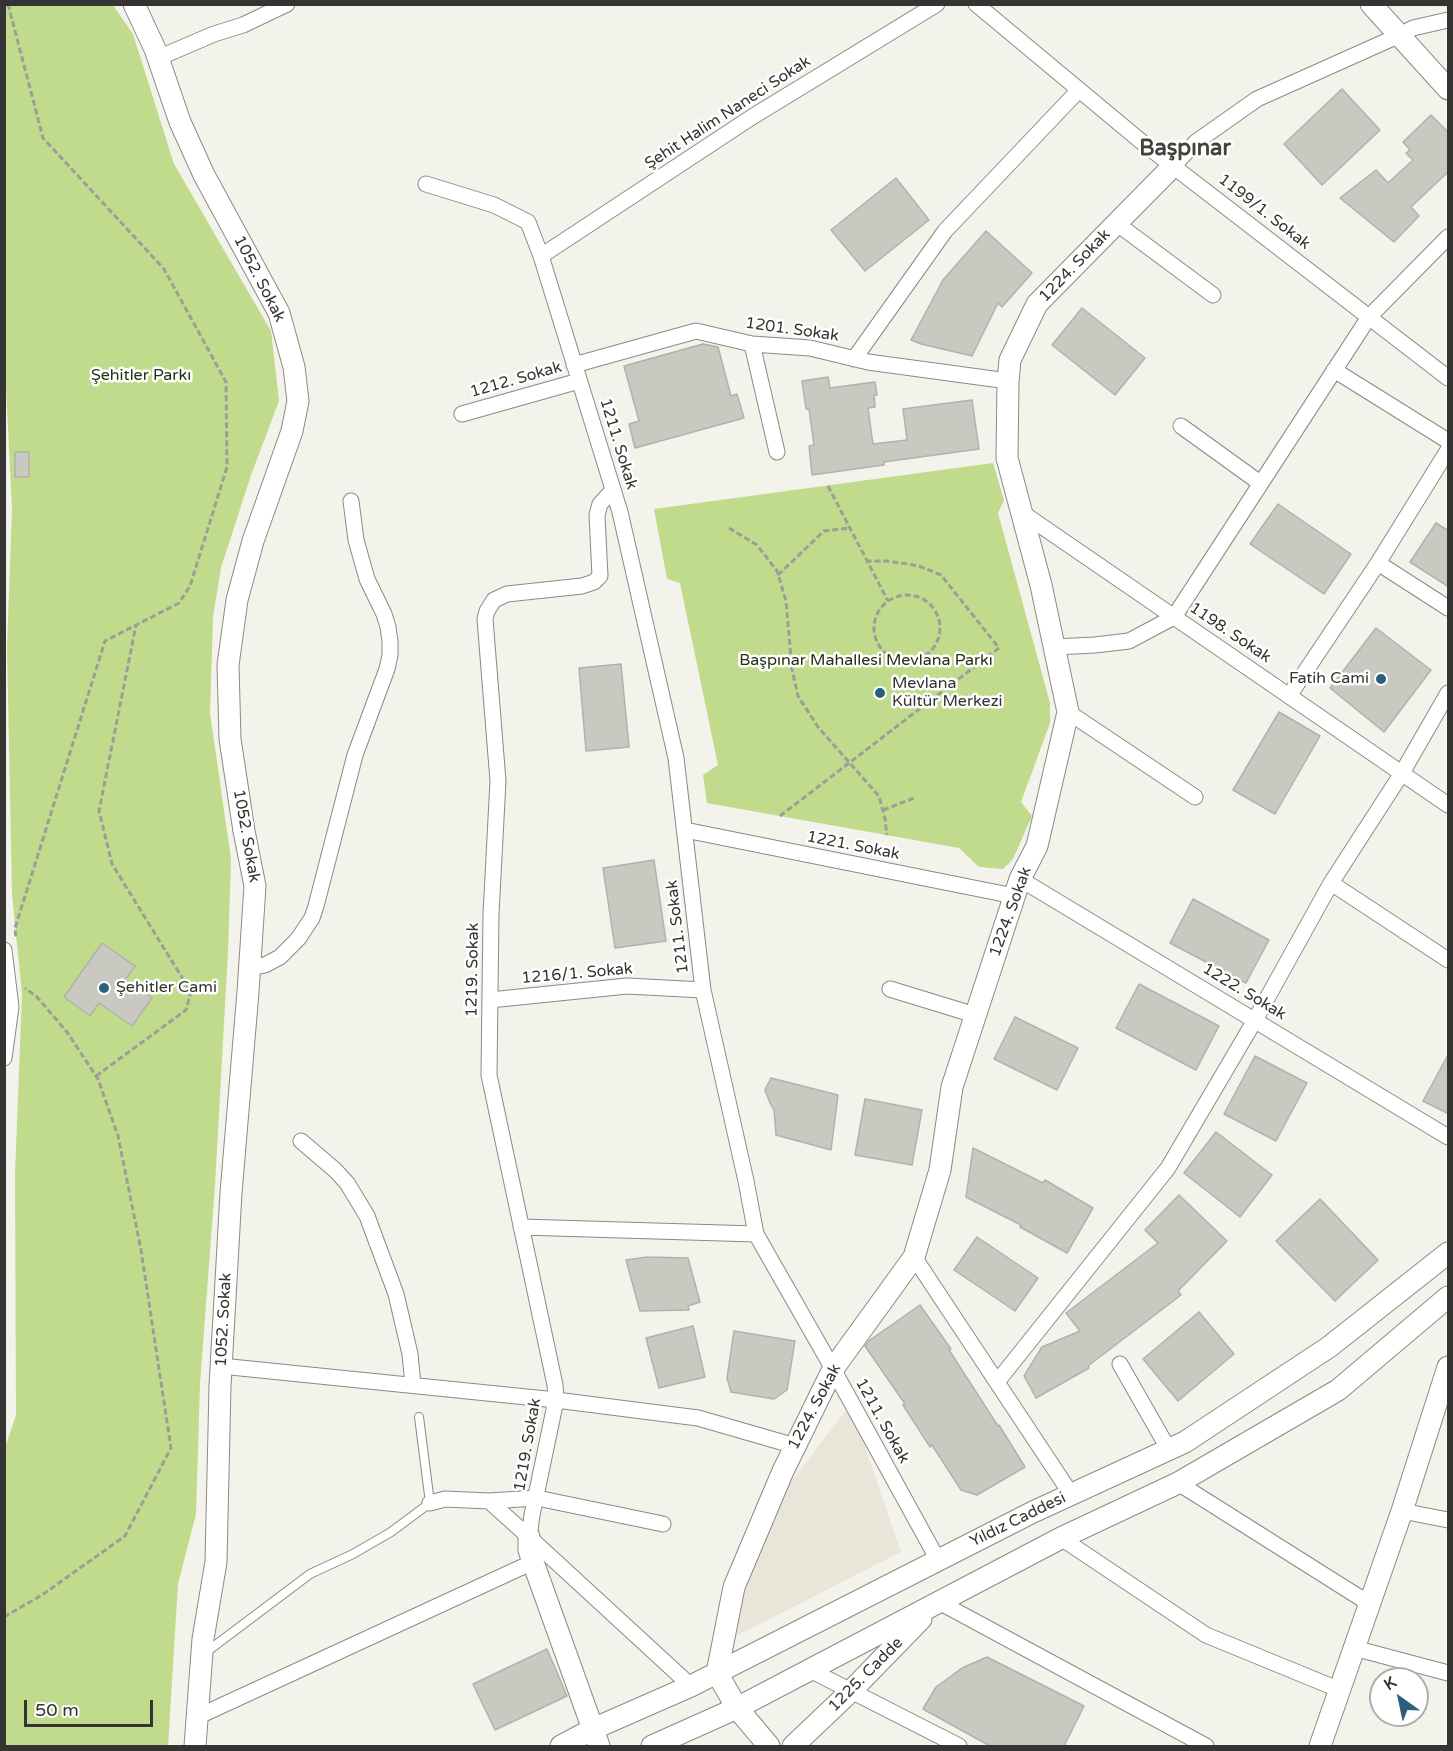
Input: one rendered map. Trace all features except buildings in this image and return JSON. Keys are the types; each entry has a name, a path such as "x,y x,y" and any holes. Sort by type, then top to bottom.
{"street":[{"name":"1052. Sokak","path":"134,4 158,58 180,122 204,175 279,313 294,367 298,401 292,431 253,541 237,600 228,665 230,739 255,886 231,1193 221,1366 216,1562 201,1655 195,1746"},
{"path":"158,58 214,34 243,25 287,4"},
{"name":"Şehit Halim Naneci Sokak","path":"541,256 753,117 937,4"},
{"name":"1199/1. Sokak","path":"976,4 1143,143 1449,378"},
{"path":"1371,4 1449,89"},
{"path":"1174,165 1196,142 1257,99 1413,28 1449,20"},
{"path":"854,359 945,231 1079,90"},
{"name":"1224. Sokak","path":"717,1672 734,1587 795,1446 833,1369 914,1257 940,1170 952,1087 1017,887 1037,846 1068,712 1041,585 1007,458 1010,360 1037,304 1174,165"},
{"name":"1211. Sokak","path":"426,184 494,205 528,222 541,256 620,512 676,758 703,990 756,1234 938,1560"},
{"path":"1116,223 1213,294"},
{"path":"1054,647 1129,641 1174,617 1369,316 1449,237"},
{"name":"1201. Sokak","path":"574,365 696,331 752,344 810,348 868,362 1008,381"},
{"path":"752,344 777,452"},
{"path":"1334,370 1449,441"},
{"name":"1212. Sokak","path":"462,414 579,381"},
{"path":"1181,426 1260,483"},
{"path":"1289,696 1378,563 1449,450"},
{"name":"1219. Sokak","path":"530,1537 532,1515 556,1400 555,1385 489,1075 491,914 498,781 485,619 494,600 507,594 582,585 594,582 600,576 597,515 600,504 613,490"},
{"path":"250,968 265,965 280,957 298,939 312,918 355,755 388,662 390,641 388,627 367,579 356,540 351,501"},
{"name":"1198. Sokak","path":"1021,512 1449,805"},
{"path":"1378,563 1449,608"},
{"path":"997,1382 1168,1168 1255,1020 1330,883 1402,773 1449,693"},
{"path":"1068,712 1195,797"},
{"name":"1221. Sokak","path":"684,830 1017,887"},
{"path":"1330,883 1449,960"},
{"name":"1222. Sokak","path":"1017,887 1255,1020 1449,1137"},
{"path":"4,950 11,1007 4,1058"},
{"name":"1216/1. Sokak","path":"490,1000 627,986 703,990"},
{"path":"890,989 975,1015"},
{"path":"301,1141 335,1170 352,1191 367,1216 396,1294 410,1354 413,1385"},
{"path":"521,1227 756,1234"},
{"name":"Yıldız Caddesi","path":"561,1746 596,1738 717,1672 938,1560 1071,1494 1185,1442 1329,1347 1449,1253"},
{"path":"914,1257 1071,1494"},
{"path":"652,1746 737,1708 1061,1538 1179,1483 1338,1390 1449,1297"},
{"path":"1120,1364 1169,1449"},
{"path":"221,1366 556,1400 698,1418 795,1446"},
{"path":"1320,1746 1402,1511 1449,1367"},
{"path":"1179,1483 1370,1604"},
{"path":"430,1503 445,1499 489,1501 537,1498 663,1524"},
{"path":"489,1501 691,1686"},
{"path":"1402,1511 1449,1520"},
{"path":"530,1537 529,1550 596,1738"},
{"path":"1061,1538 1206,1635 1340,1690"},
{"path":"197,1717 533,1562"},
{"path":"939,1602 1206,1746"},
{"name":"1225. Cadde","path":"793,1746 939,1602"},
{"path":"1354,1648 1449,1673"},
{"path":"810,1670 960,1746"},
{"path":"717,1672 737,1708 769,1746"}],"lane":[{"path":"201,1655 310,1574 353,1554 391,1532 430,1503 419,1417"}],"path":[{"path":"8,4 43,138 164,269 226,382 227,467 190,586 179,603 105,641 15,928 16,939"},
{"path":"828,486 888,601"},
{"path":"729,528 757,545 777,571 786,601 792,669 798,696 818,727 879,796 887,835"},
{"path":"778,575 824,531 849,528"},
{"path":"780,816 999,648 941,575 919,566 888,561 867,561"},
{"path":"907,594 927,601 934,609 939,618 939,639 926,656 904,661 893,658 883,652 876,642 873,631 874,619 879,609 888,601 907,594"},
{"path":"96,1076 186,1011 191,992 112,864 99,811 136,625"},
{"path":"883,810 914,798"},
{"path":"4,1617 42,1595 125,1536 171,1448 141,1250 118,1136 96,1076 68,1032 37,997 21,985"}],"shaded area":[{"path":"846,1411 855,1418 901,1552 736,1636 747,1574 785,1489"}],"green space":[{"name":"Şehitler Parkı","path":"5,5 113,5 133,34 174,164 271,331 279,401 251,475 221,568 213,617 210,713 231,859 228,951 215,1185 200,1384 196,1514 178,1584 168,1746 5,1746 4,1451 16,1415 15,1174 22,994 12,894 7,647 12,509 4,347"},
{"name":"Başpınar Mahallesi Mevlana Parkı","path":"993,463 1004,500 998,513 1050,703 1050,723 1021,802 1032,816 1013,859 1003,869 979,867 959,848 707,803 703,775 718,765 680,583 667,579 654,509"}],"place":[{"name":"Fatih Cami","path":"1381,679"},
{"name":"Mevlana Kültür Merkezi","path":"880,693"},
{"name":"Şehitler Cami","path":"104,988"}],"district":[{"name":"Başpınar","path":"1185,149"}]}
